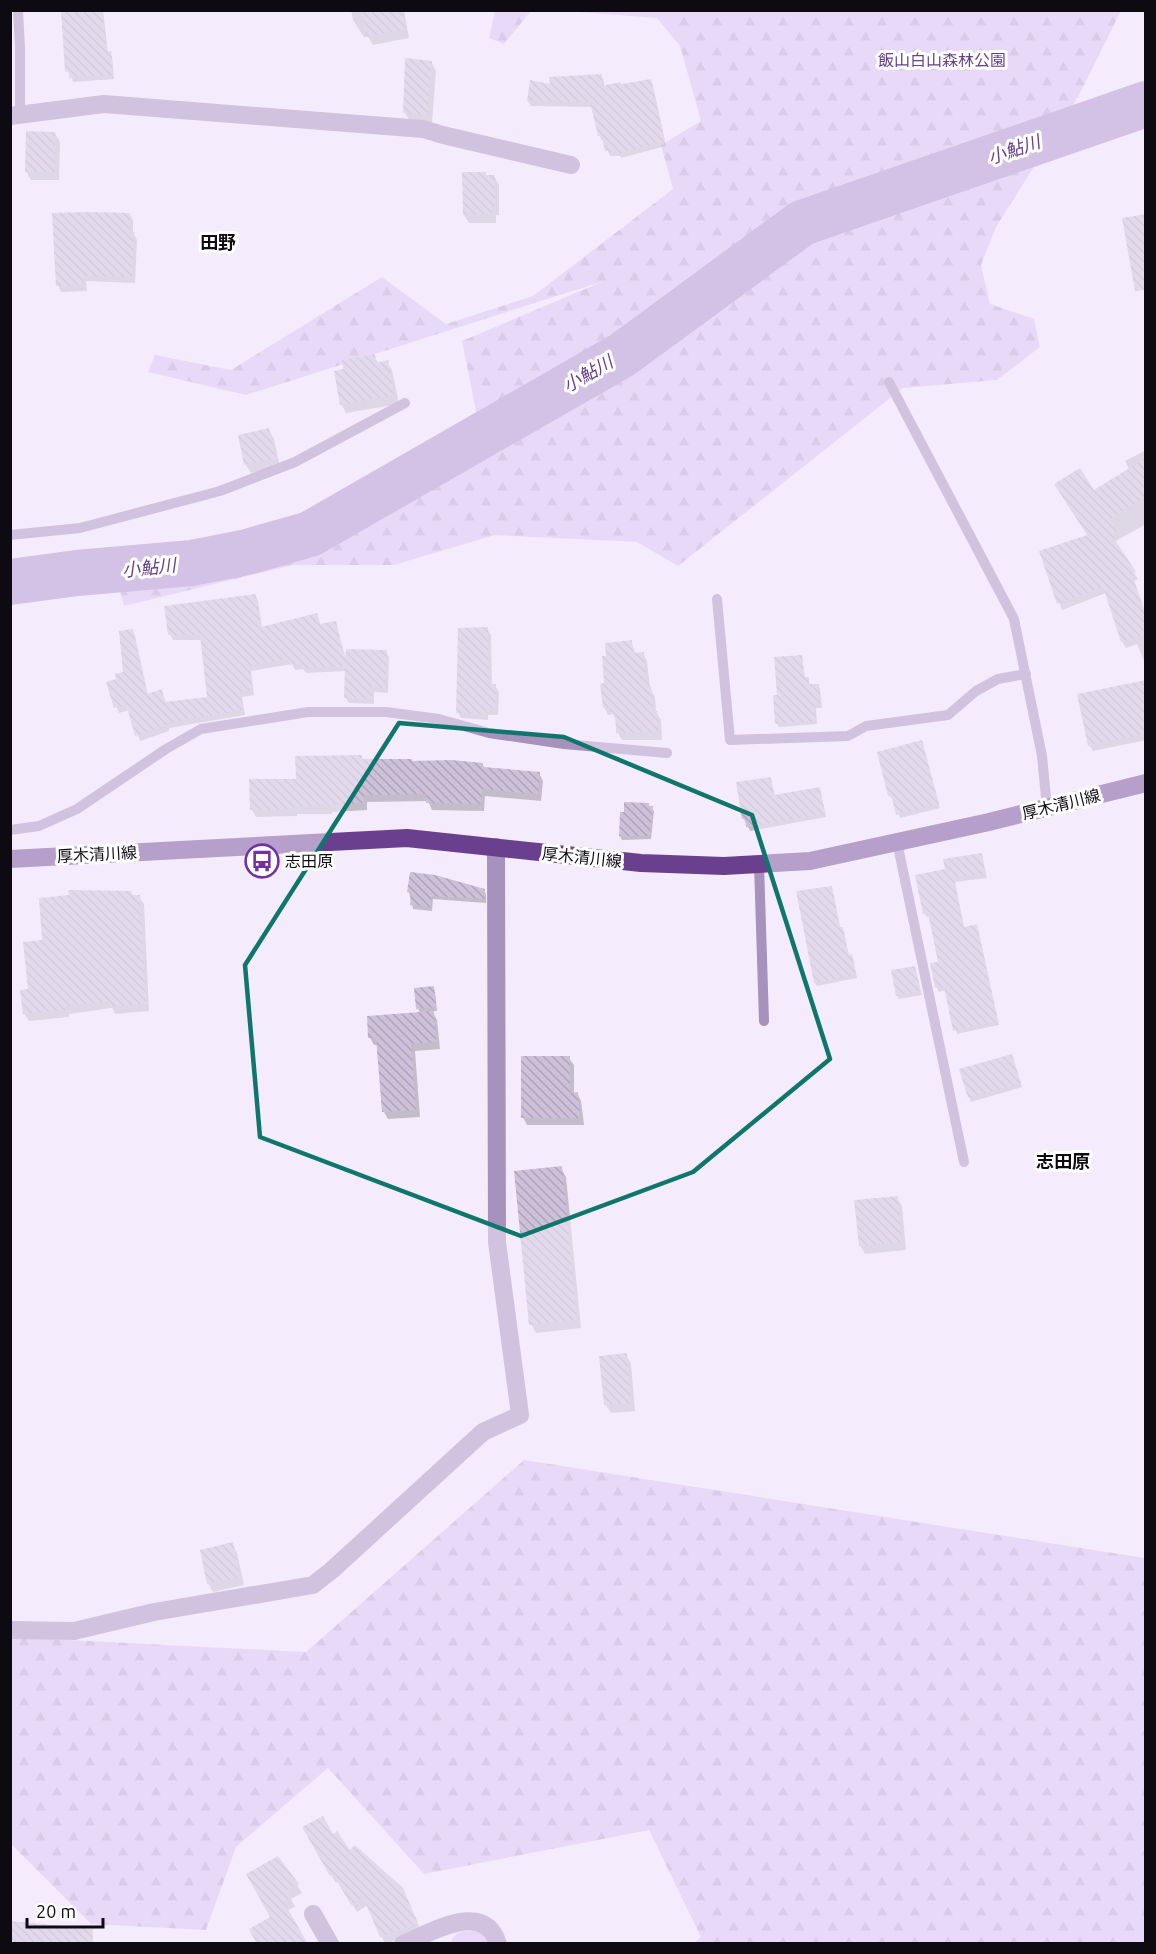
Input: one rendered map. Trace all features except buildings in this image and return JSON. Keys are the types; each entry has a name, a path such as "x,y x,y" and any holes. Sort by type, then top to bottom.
{"main road":[{"name":"厚木清川線","path":"10,858 407,838 641,864 724,866 810,861 1047,808 1146,783"}],"street":[{"path":"15,116 104,104 423,129 571,165"},
{"path":"10,1630 74,1631 154,1612 313,1585 483,1432 520,1415 497,1242 496,847"},
{"path":"313,1914 330,1944"},
{"path":"403,1944 436,1938 464,1920 475,1920 487,1926 498,1944"}],"lane":[{"path":"15,116 20,46 18,10"},
{"path":"889,382 1014,619 1042,756 1047,808"},
{"path":"10,534 80,528 220,490 295,462 405,403"},
{"path":"717,599 730,740 848,736 866,726 948,715 976,691 998,679 1026,674"},
{"path":"10,830 39,826 77,810 166,749 201,729 308,712 386,712 439,719 489,733 564,744 667,753"},
{"path":"897,842 964,1162"},
{"path":"759,864 764,1021"}],"highlighted area":[{"path":"399,723 564,737 752,815 830,1059 693,1172 521,1236 260,1137 245,965"}],"green space":[{"path":"495,10 531,11 504,44 489,38"},
{"name":"飯山白山森林公園","path":"564,11 1121,11 1078,97 996,227 981,265 990,304 1034,319 1040,347 997,380 903,388 678,566 637,542 495,535 394,565 293,565 124,606 111,556 198,538 234,551 503,439 478,421 462,341 604,281 246,395 148,372 155,355 231,370 382,277 446,324 533,296 673,189 661,145 701,121 680,46 657,18"},
{"path":"524,1460 1145,1558 1145,1943 694,1943 701,1937 649,1830 424,1874 328,1768 236,1847 206,1930 91,1924 11,1844 10,1637 306,1652"},
{"path":"479,1930 490,1944 450,1944 458,1933"}],"waterway":[{"name":"小鮎川","path":"10,582 77,573 192,563 247,552 310,534 622,355 802,223 1146,104"}],"place":[{"name":"志田原","path":"262,861"}],"district":[{"name":"田野","path":"218,243"},
{"name":"志田原","path":"1063,1162"}]}
